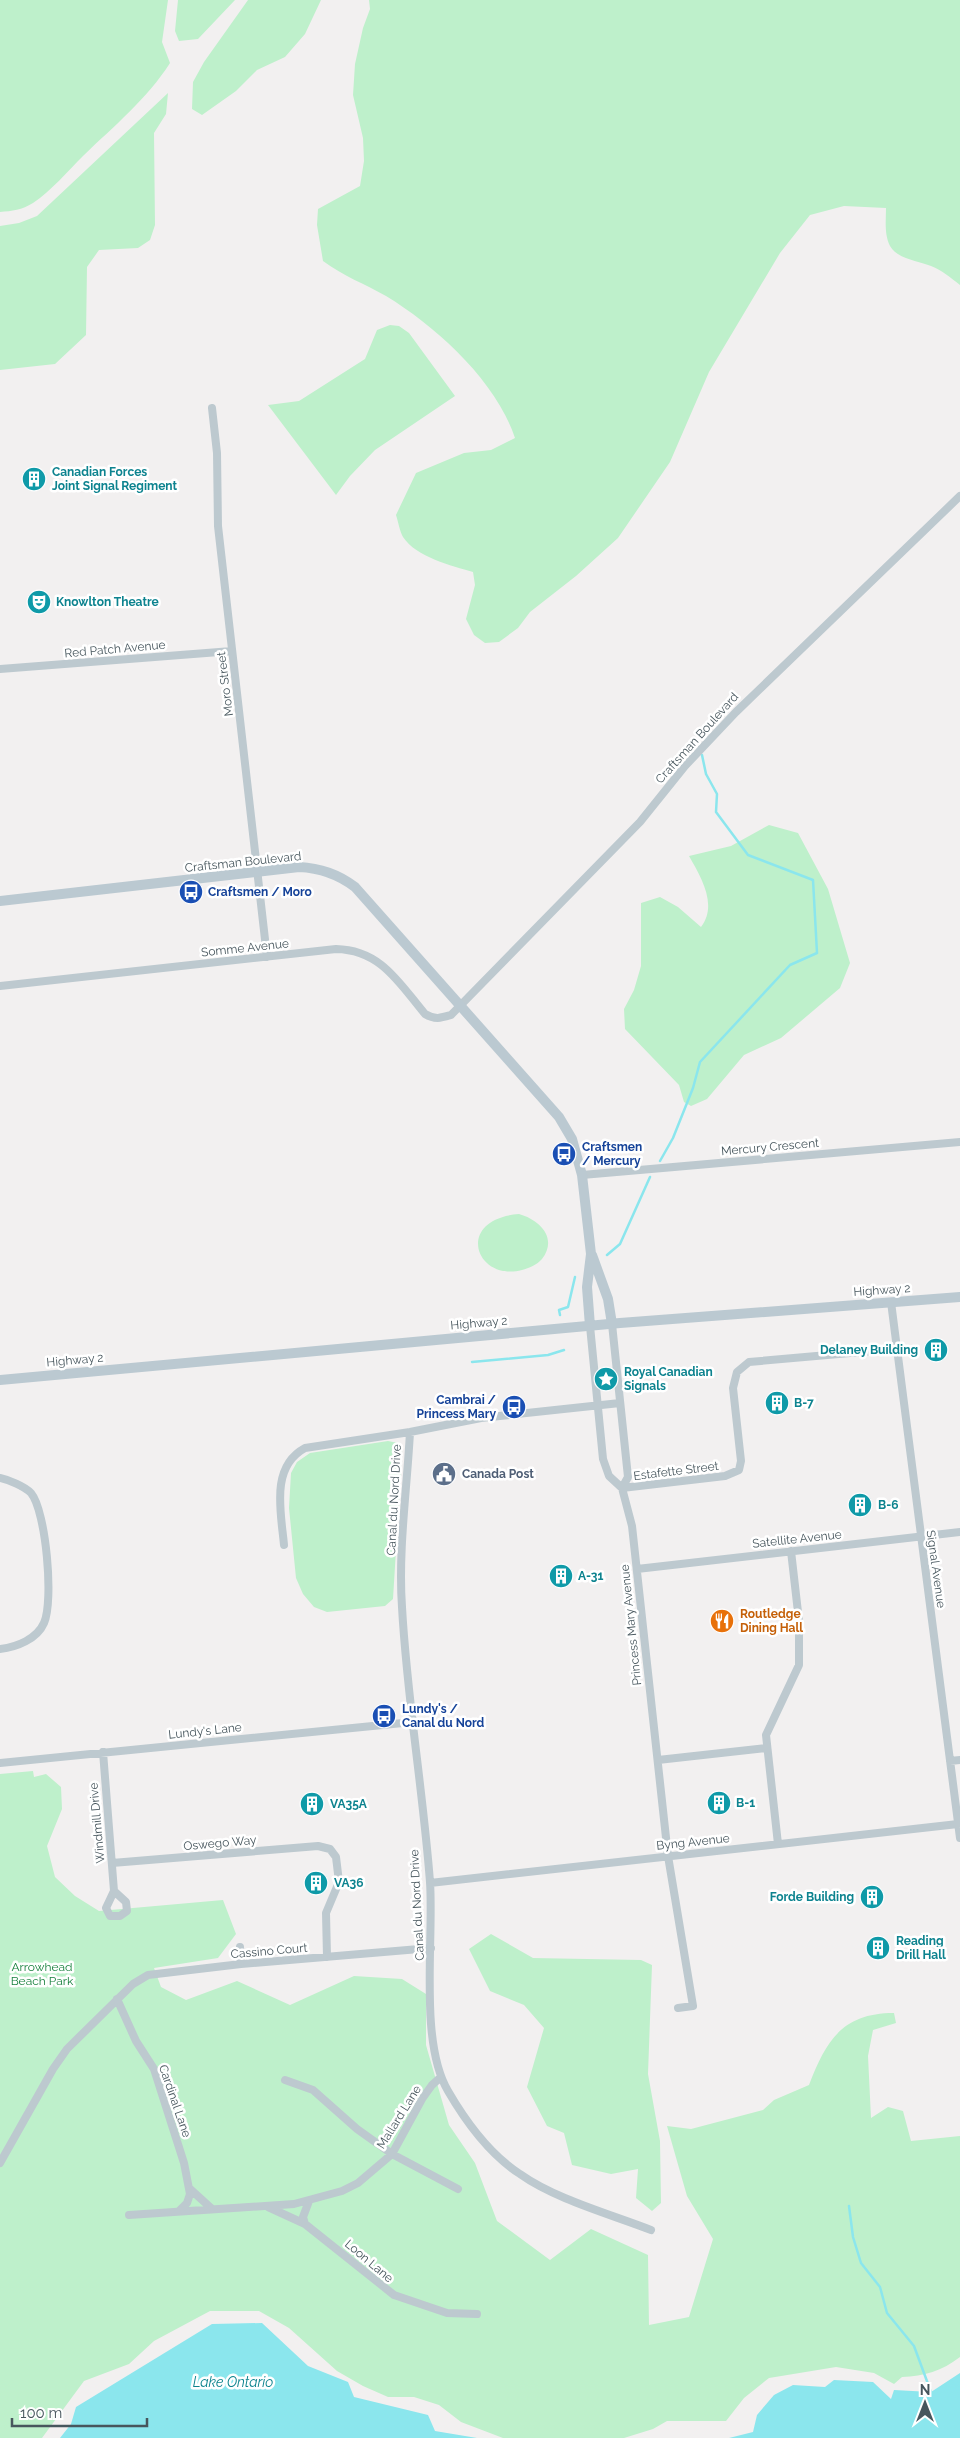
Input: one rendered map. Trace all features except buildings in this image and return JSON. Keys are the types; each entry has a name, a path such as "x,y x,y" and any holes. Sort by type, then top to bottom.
{"main road":[{"name":"Craftsman Boulevard","path":"0,901 259,872 311,868 345,879 355,887 462,1005 559,1117 572,1139 582,1175 591,1254 587,1287 590,1326"},
{"name":"Craftsman Boulevard","path":"591,1254 608,1300 612,1324"},
{"name":"Highway 2","path":"0,1380 612,1324 960,1296"}],"street":[{"name":"Moro Street","path":"212,408 217,453 218,526 268,956"},
{"name":"Craftsman Boulevard","path":"462,1005 640,822 685,766 736,712 960,496"},
{"name":"Red Patch Avenue","path":"0,669 232,651"},
{"name":"Somme Avenue","path":"0,986 268,956 350,949 372,958 385,967 425,1014 432,1018 437,1019 451,1015 462,1005"},
{"name":"Mercury Crescent","path":"582,1175 960,1142"},
{"name":"Signal Avenue","path":"891,1302 960,1838"},
{"name":"Princess Mary Avenue","path":"612,1324 628,1477 622,1488"},
{"name":"Princess Mary Avenue","path":"590,1326 603,1459 609,1476 622,1488 632,1526 668,1856 693,2006 678,2008"},
{"name":"Estafette Street","path":"622,1488 725,1476 739,1470 741,1461 733,1388 737,1372 749,1362 896,1349"},
{"path":"284,1546 280,1499 282,1476 285,1466 297,1452 312,1446 410,1432 481,1418 620,1403"},
{"name":"Canal du Nord Drive","path":"410,1432 401,1589 430,1883 432,2027 436,2058 441,2077 467,2121 491,2151 521,2176 545,2189 651,2230"},
{"path":"0,1478 30,1492 40,1512 50,1597 44,1623 30,1640 0,1649"},
{"name":"Satellite Avenue","path":"637,1569 960,1532"},
{"path":"778,1844 767,1748 768,1729 799,1665 799,1621 791,1551"},
{"name":"Lundy's Lane","path":"0,1763 413,1722"},
{"path":"658,1760 767,1748"},
{"name":"Windmill Drive","path":"103,1752 114,1891"},
{"path":"950,1761 960,1760"},
{"name":"Byng Avenue","path":"430,1883 958,1824"},
{"name":"Oswego Way","path":"112,1863 318,1846 330,1849 336,1857 339,1882 326,1913 327,1957"},
{"path":"240,1947 241,1964"},
{"name":"Cassino Court","path":"0,2163 62,2056 133,1984 148,1976 241,1964 431,1948"},
{"name":"Cardinal Lane","path":"117,1999 136,2041 154,2069 184,2163 189,2188"},
{"name":"Mallard Lane","path":"130,2215 309,2201 342,2191 358,2183 392,2154 422,2099 432,2085 441,2077"},
{"path":"285,2080 313,2090 357,2129 392,2154 458,2189"},
{"path":"189,2188 211,2208"},
{"path":"179,2210 188,2200 189,2188"},
{"path":"305,2224 303,2217 309,2201"},
{"name":"Mallard Lane","path":"264,2206 305,2224"},
{"name":"Loon Lane","path":"305,2224 394,2295 447,2313 477,2314"}],"green space":[{"path":"0,0 168,0 162,42 170,63 141,100 46,193 25,207 13,211 0,212"},
{"path":"178,0 235,0 198,39 179,41 175,31"},
{"path":"248,0 321,0 305,34 285,57 257,70 236,91 202,115 192,109 193,82 204,62"},
{"path":"369,0 960,0 960,285 939,270 903,257 893,250 887,237 886,208 844,206 810,215 780,253 709,372 670,462 618,538 576,576 530,612 518,628 499,642 485,643 474,635 466,619 475,585 473,572 435,560 416,550 403,537 396,515 416,473 464,453 491,450 515,438 494,396 463,357 425,323 405,309 386,296 346,276 323,261 317,225 318,209 360,186 364,161 363,138 353,95 355,64 363,28 370,9"},
{"path":"168,93 166,114 154,133 155,225 150,240 138,248 99,250 87,267 86,335 55,364 0,370 0,226 19,223 37,216"},
{"path":"390,325 399,326 409,333 455,396 375,450 350,476 336,495 268,405 299,401 365,359 377,330"},
{"path":"769,825 798,833 828,889 850,963 840,988 781,1038 744,1055 707,1099 691,1106 684,1102 679,1085 625,1029 624,1009 634,990 641,966 641,903 660,897 678,907 701,927 706,918 708,900 703,882 689,856 731,846"},
{"path":"519,1214 540,1225 547,1237 546,1251 538,1263 522,1270 506,1271 493,1267 483,1259 478,1248 479,1237 485,1227 499,1218"},
{"path":"388,1441 398,1443 402,1451 393,1599 385,1606 327,1612 314,1607 303,1594 296,1578 289,1508 291,1473 297,1462 310,1453"},
{"name":"Arrowhead Beach Park","path":"33,1771 34,1777 46,1774 61,1787 62,1809 47,1846 55,1877 75,1896 99,1911 223,1900 236,1934 218,1958 154,1968 161,1987 186,2000 237,1981 290,2005 354,1976 402,1979 426,1994 426,2045 449,2125 475,2163 497,2221 550,2260 591,2229 648,2255 649,2325 689,2317 713,2239 687,2196 667,2126 691,2129 763,2110 774,2100 809,2085 822,2055 838,2032 861,2018 876,2014 894,2013 896,2023 873,2030 868,2056 871,2118 888,2107 903,2111 911,2141 960,2136 960,2357 940,2369 925,2374 902,2377 894,2384 874,2373 836,2367 769,2378 744,2398 726,2421 667,2421 653,2429 624,2438 503,2438 461,2422 439,2405 414,2397 388,2397 363,2386 337,2371 289,2328 259,2311 210,2311 154,2341 129,2364 84,2381 42,2438 0,2438 0,1774"},
{"path":"491,1934 533,1958 641,1960 652,1965 648,2074 660,2141 661,2203 652,2211 636,2198 638,2169 611,2174 572,2165 564,2133 547,2126 527,2087 544,2028 524,2005 490,1991 469,1949"}],"water":[{"name":"Lake Ontario","path":"262,2323 308,2366 348,2382 354,2397 428,2415 435,2431 477,2438 60,2438 71,2424 76,2407 212,2324"},
{"path":"960,2373 960,2438 729,2438 753,2432 757,2415 774,2395 793,2385 825,2387 834,2380 873,2382 891,2399 894,2390 931,2392"}],"waterway":[{"path":"660,1161 673,1138 693,1088 700,1062 790,965 817,953 813,880 748,855 716,812 717,794 706,774 702,755"},
{"path":"607,1255 620,1244 650,1177"},
{"path":"560,1315 559,1310 568,1307 575,1277"},
{"path":"472,1362 548,1355 564,1350"},
{"path":"849,2206 853,2237 861,2263 880,2287 887,2313 914,2346 931,2392"}],"place":[{"name":"Canadian Forces Joint Signal Regiment","path":"34,479"},
{"name":"Knowlton Theatre","path":"39,602"},
{"name":"Craftsmen / Moro","path":"191,892"},
{"name":"Craftsmen / Mercury","path":"564,1154"},
{"name":"Delaney Building","path":"936,1350"},
{"name":"Royal Canadian Signals","path":"606,1379"},
{"name":"B-7","path":"777,1403"},
{"name":"Cambrai / Princess Mary","path":"514,1407"},
{"name":"Canada Post","path":"444,1474"},
{"name":"B-6","path":"860,1505"},
{"name":"A-31","path":"561,1576"},
{"name":"Routledge Dining Hall","path":"722,1621"},
{"name":"Lundy's / Canal du Nord","path":"384,1716"},
{"name":"B-1","path":"719,1803"},
{"name":"VA35A","path":"312,1804"},
{"name":"VA36","path":"316,1883"},
{"name":"Forde Building","path":"872,1897"},
{"name":"Reading Drill Hall","path":"878,1948"}]}
